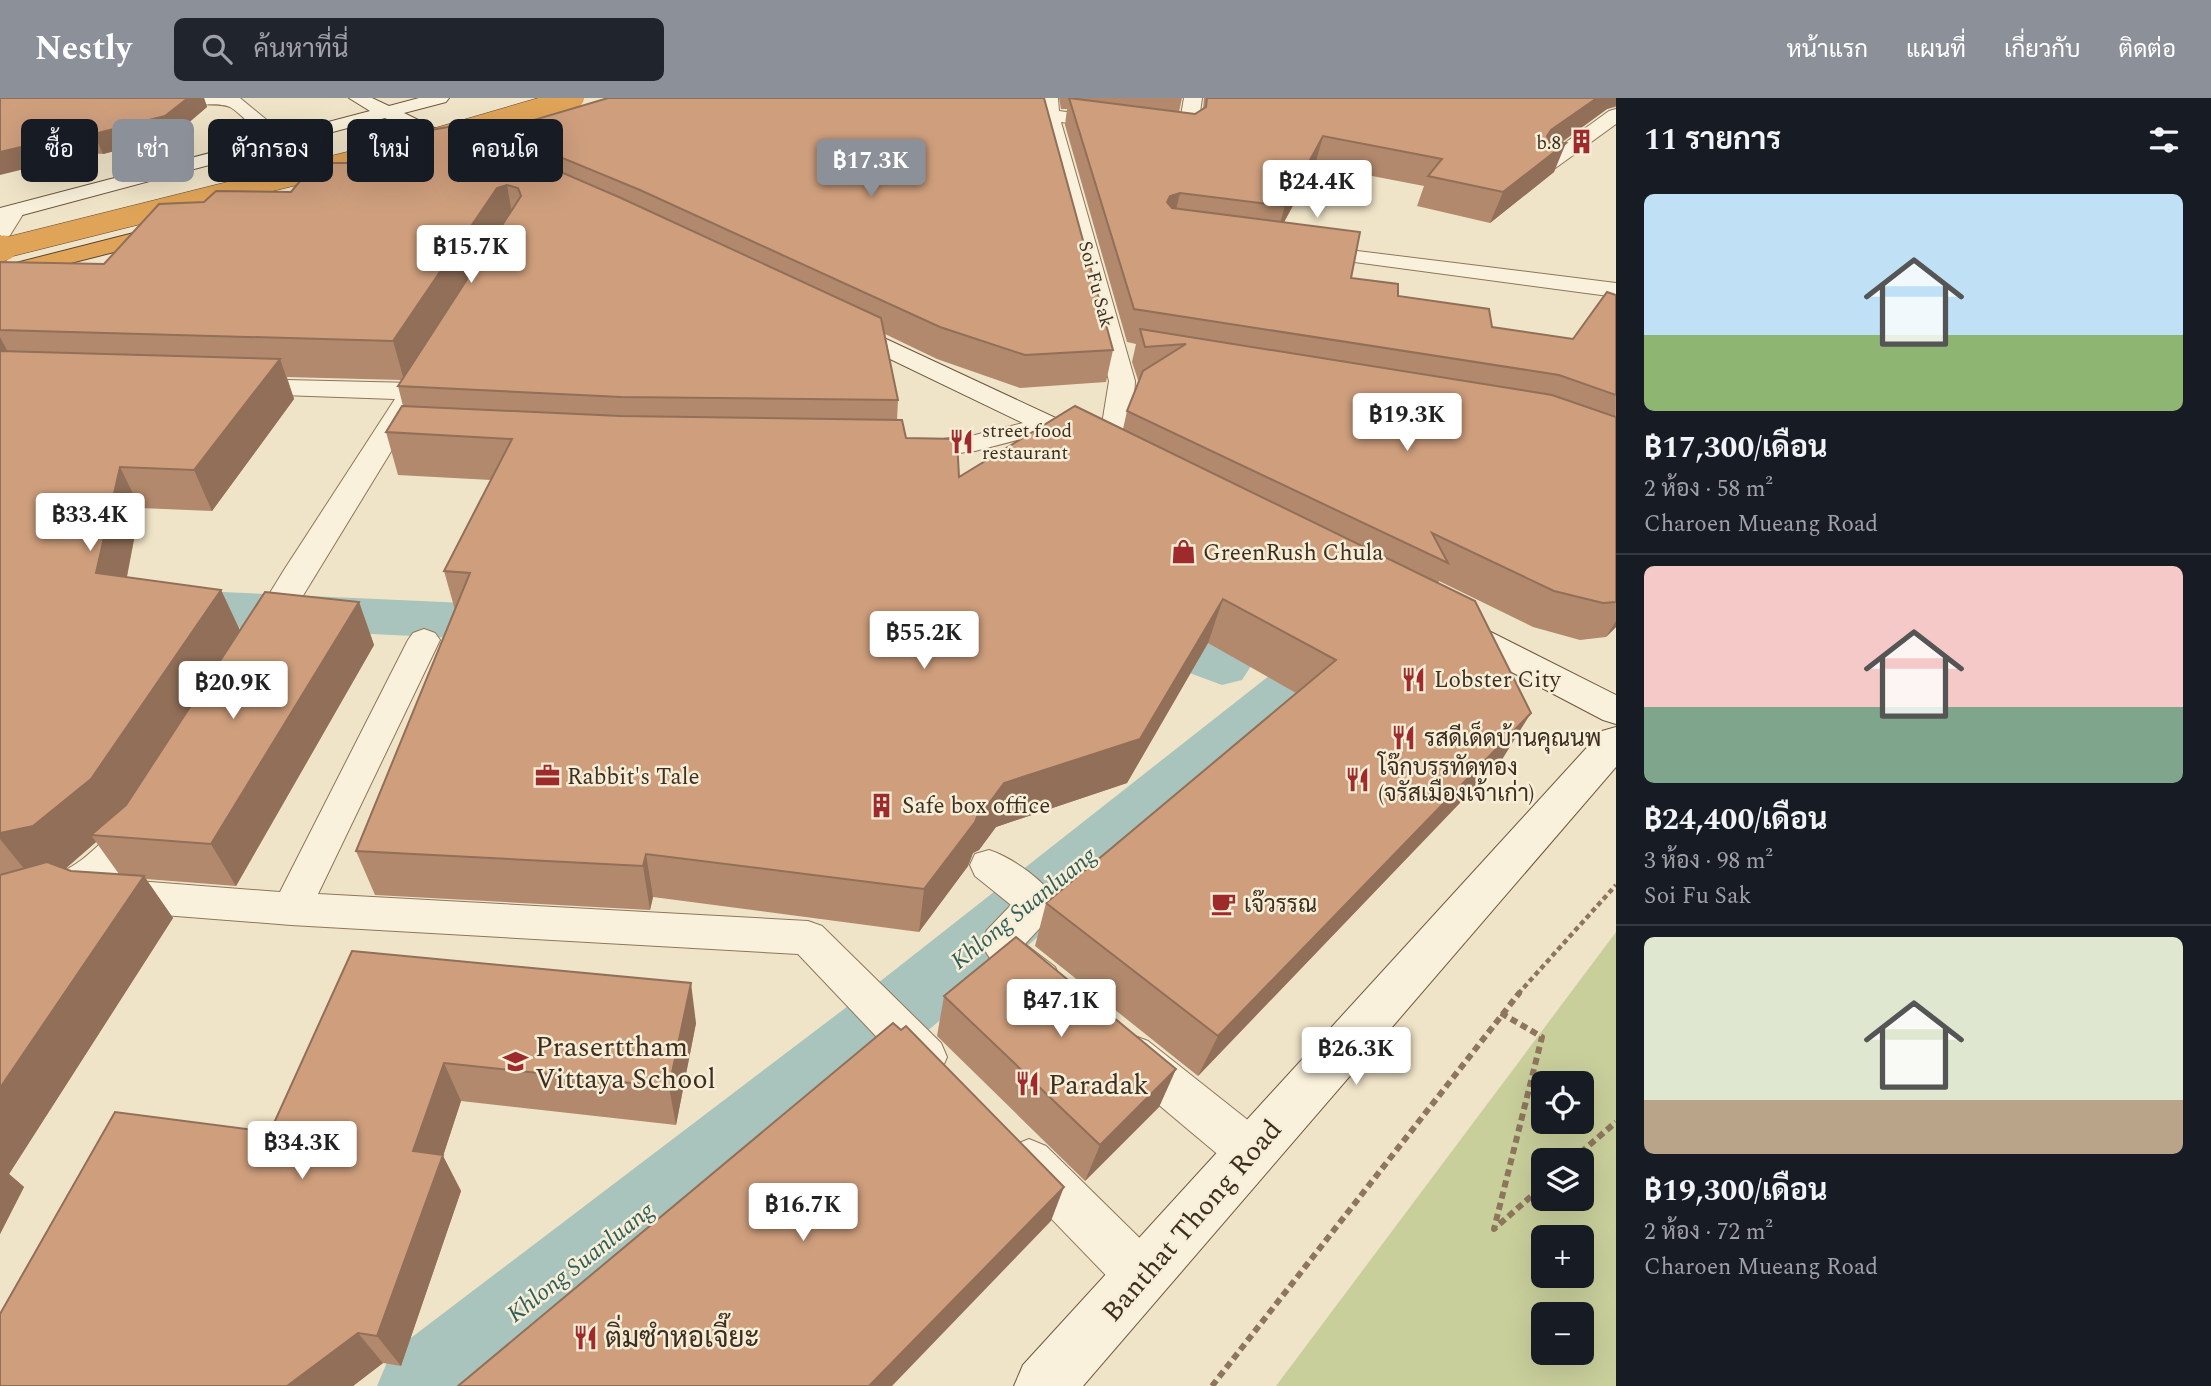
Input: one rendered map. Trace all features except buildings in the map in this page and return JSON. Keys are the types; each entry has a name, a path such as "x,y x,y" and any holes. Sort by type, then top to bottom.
{"highway":[{"path":"0,249 388,152 574,98"},
{"path":"5,216 450,102"},
{"path":"434,157 592,110"},
{"path":"0,274 196,224"}],"street":[{"path":"197,98 233,101 256,119"},
{"path":"983,115 1050,107 1187,134 1193,98"},
{"path":"296,119 371,102 450,102"},
{"path":"5,216 371,102 448,139"},
{"name":"Soi Fu Sak","path":"1050,107 1122,381 1121,408 1115,429 1100,450"},
{"path":"1547,165 1616,115"},
{"path":"824,318 1124,462"},
{"path":"212,386 421,379 400,436 300,569 250,654"},
{"path":"1426,614 1616,711"},
{"name":"Banthat Thong Road","path":"1044,1386 1616,741"},
{"path":"0,898 30,897 79,885 136,835 164,790"}],"lane":[{"path":"0,236 5,216"},
{"path":"1283,247 1616,290"},
{"path":"1114,349 1141,354"},
{"path":"881,452 975,443 1046,425"},
{"path":"290,909 424,640"},
{"path":"998,871 1038,904 1004,936 1001,942 1003,947 1251,1152"},
{"path":"79,885 102,894 290,909 808,938 943,1076"},
{"path":"995,1128 1142,1276"}],"path":[{"path":"1212,1386 1501,1013 1616,885"},
{"path":"1501,1013 1542,1037 1494,1229 1531,1196"},
{"path":"1586,1148 1616,1122"}],"green space":[{"path":"1616,932 1616,1386 1276,1386"}],"waterway":[{"path":"0,599 534,624"},
{"name":"Khlong Suanluang","path":"424,1386 899,1010 1355,637"},
{"path":"1118,650 1196,654 1222,666"}],"place":[{"name":"b.8","path":"1581,142"},
{"name":"street food restaurant","path":"962,441"},
{"name":"GreenRush Chula","path":"1183,552"},
{"name":"Lobster City","path":"1414,679"},
{"name":"รสดีเด็ดบ้านคุณนพ","path":"1404,738"},
{"name":"Rabbit's Tale","path":"547,776"},
{"name":"โจ๊กบรรทัดทอง (จรัสเมืองเจ้าเก่า)","path":"1358,780"},
{"name":"Safe box office","path":"882,805"},
{"name":"เจ๊วรรณ","path":"1224,904"},
{"name":"Praserttham Vittaya School","path":"515,1062"},
{"name":"Paradak","path":"1028,1084"},
{"name":"ติ่มซำหอเจี๊ยะ","path":"585,1337"}]}
